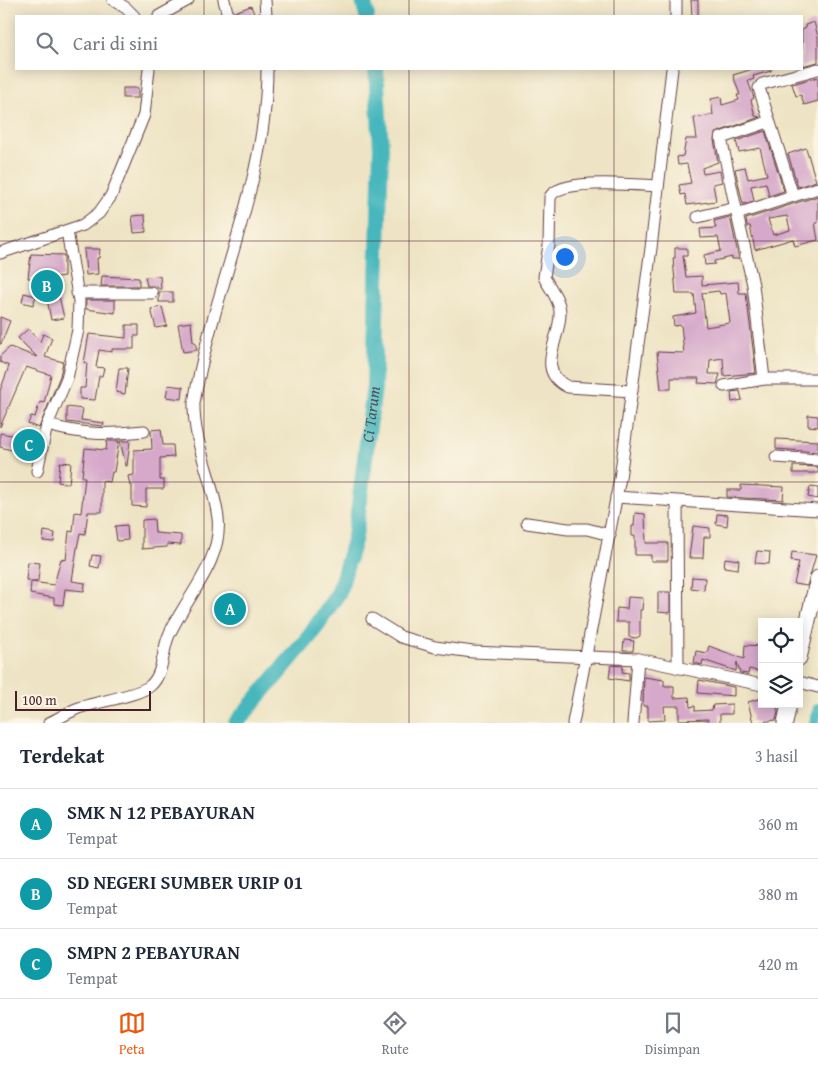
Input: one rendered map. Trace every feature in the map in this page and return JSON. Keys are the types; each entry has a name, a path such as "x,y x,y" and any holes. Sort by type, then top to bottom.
{"main road":[{"path":"803,641 818,578"},
{"path":"785,723 788,708"}],"street":[{"path":"113,0 133,15"},
{"path":"161,15 188,0"},
{"path":"224,0 228,15"},
{"path":"265,0 266,15"},
{"path":"676,0 676,15"},
{"path":"793,196 768,122 760,85 818,69"},
{"path":"0,253 83,225 100,213 111,196 144,116 150,70"},
{"path":"49,723 76,709 139,691 151,685 159,672 170,632 207,569 217,538 218,519 195,423 194,403 252,182 267,97 266,70"},
{"path":"573,723 616,497 632,391 672,70"},
{"path":"764,379 753,284 721,138 768,122"},
{"path":"632,391 568,387 560,383 553,374 552,345 559,328 560,311 555,293 544,277 549,245 550,197 553,192 565,187 604,184 658,186"},
{"path":"698,216 736,211 818,188"},
{"path":"37,471 47,425 67,378 78,330 78,293 67,231"},
{"path":"78,293 152,293"},
{"path":"724,386 764,379 818,379"},
{"path":"47,425 80,434 102,435 144,431"},
{"path":"776,457 818,460"},
{"path":"616,497 818,510"},
{"path":"677,502 678,668"},
{"path":"527,523 568,530 588,529 610,535"},
{"path":"372,619 401,637 435,647 473,652 587,656 638,660 758,685"},
{"path":"633,723 638,660"},
{"path":"803,683 818,687"}],"building":[{"path":"691,0 698,0 698,15 692,15"},
{"path":"251,6 255,15 235,15 235,12"},
{"path":"814,22 818,37 818,62 803,66 803,30 806,28 805,25"},
{"path":"750,70 771,70 753,76 754,79 748,81 754,98 751,100 755,116 760,117 715,133 714,140 718,162 702,168 703,174 720,171 722,182 713,184 716,201 687,205 685,194 681,195 679,185 691,183 687,164 678,165 677,157 683,156 686,139 697,139 694,118 713,115 711,99 721,97 722,105 739,100 737,95 740,95 733,75"},
{"path":"818,77 818,101 804,105 801,95 796,96 792,84"},
{"path":"123,88 138,88 138,98 123,98"},
{"path":"765,131 784,191 769,196 766,183 751,186 754,201 743,204 735,169 745,167 748,179 767,175 760,148 739,152 736,141"},
{"path":"806,148 816,181 798,187 788,154"},
{"path":"818,196 818,223 815,223 818,240 795,246 793,239 755,250 750,226 747,226 746,219","holes":["787,216 790,230 773,235 768,219"]},
{"path":"145,215 146,232 134,233 132,216"},
{"path":"730,217 739,259 732,259 732,257 714,261 715,264 705,265 704,255 721,251 718,237 701,238 700,229 716,228 714,221"},
{"path":"675,248 687,248 687,256 683,256 686,277 702,276 702,285 738,282 739,293 746,293 756,373 724,376 723,358 710,360 709,374 720,374 717,384 698,383 699,378 671,378 671,389 661,389 657,352 684,353 681,325 674,326 673,317 696,313 694,294 676,294 673,258 675,258","holes":["719,291 720,294 726,293 730,323 706,327 702,293"]},
{"path":"84,249 100,249 99,258 97,258 98,274 86,275"},
{"path":"31,254 64,255 64,276 57,277 64,318 51,320 42,272 40,279 28,278"},
{"path":"102,276 139,278 139,286 101,286"},
{"path":"160,276 161,290 155,286 147,286 145,277"},
{"path":"159,292 173,292 173,302 159,302"},
{"path":"24,293 36,296 33,305 22,302"},
{"path":"86,300 115,300 115,313 86,309"},
{"path":"162,307 167,326 156,328 151,309"},
{"path":"0,317 10,321 1,344 0,344"},
{"path":"191,322 193,342 195,342 197,350 183,352 178,324"},
{"path":"126,325 139,325 139,336 134,336 134,349 112,349 112,352 99,350 96,367 104,368 102,376 99,376 95,400 80,399 80,388 85,388 87,363 84,363 89,334 126,338"},
{"path":"28,329 40,342 43,334 52,338 45,357 63,362 60,376 39,428 28,424 31,416 35,417 40,402 44,403 51,375 26,367 0,427 0,391 9,366 0,362 0,356 10,347 37,357 18,338"},
{"path":"119,368 128,368 125,394 116,392"},
{"path":"168,385 183,387 182,399 166,397"},
{"path":"740,391 742,400 732,402 731,392"},
{"path":"67,407 83,409 81,420 104,423 103,426 67,422"},
{"path":"808,415 818,416 818,427 808,426"},
{"path":"161,429 163,445 173,445 174,457 160,458 160,480 164,480 164,489 146,489 146,507 132,506 132,485 130,486 128,476 134,475 134,450 152,449 151,430"},
{"path":"0,433 23,437 36,436 33,452 23,453 0,447"},
{"path":"776,439 818,441 818,452 776,449"},
{"path":"107,441 119,441 114,472 112,472 110,482 102,481 102,512 88,512 85,534 80,533 77,548 72,581 85,583 84,591 65,589 63,605 54,604 54,598 30,594 31,582 54,585 61,559 66,560 69,531 73,532 75,512 81,513 85,477 82,477 85,448 106,450"},
{"path":"120,441 130,441 127,466 126,466"},
{"path":"60,462 71,463 69,484 58,482"},
{"path":"793,466 818,467 818,473 793,473"},
{"path":"741,485 784,487 783,500 727,497 727,490 741,490"},
{"path":"810,487 818,488 818,499 808,497"},
{"path":"635,513 645,514 646,543 668,543 668,561 651,561 651,555 635,555 635,536 632,536 632,526 634,526"},
{"path":"717,514 728,515 727,526 716,524"},
{"path":"154,519 155,533 181,535 181,545 167,544 167,547 142,549 142,520"},
{"path":"127,525 128,540 117,541 115,526"},
{"path":"693,526 710,528 710,537 704,537 703,558 689,558"},
{"path":"44,531 55,533 54,542 43,541"},
{"path":"757,551 770,552 769,564 755,563"},
{"path":"792,552 816,555 807,586 794,584 799,562 791,561"},
{"path":"92,555 101,556 99,568 90,566"},
{"path":"725,558 739,560 738,569 724,567"},
{"path":"28,562 40,563 38,581 26,580"},
{"path":"692,577 705,578 704,590 691,588"},
{"path":"658,592 670,592 670,613 658,612"},
{"path":"628,597 643,598 642,610 640,610 640,636 636,638 629,637 629,622 616,622 617,608 627,609"},
{"path":"227,602 237,605 233,617 223,614"},
{"path":"624,640 634,641 633,651 623,651"},
{"path":"745,645 758,646 758,671 749,669 748,674 740,673 737,662 736,671 703,660 702,665 694,663 696,651 707,653 709,646 744,659"},
{"path":"611,665 623,666 622,672 629,673 629,681 609,678"},
{"path":"644,677 664,680 664,686 674,686 674,698 689,697 690,707 695,706 695,711 712,710 713,705 732,704 732,714 720,714 720,723 708,723 708,719 679,720 679,706 664,706 665,720 648,721 648,706 643,706"},
{"path":"699,680 734,687 734,696 698,693"},
{"path":"758,699 758,708 777,708 776,720 753,723 748,702"}],"waterway":[{"name":"Ci Tarum","path":"363,0 367,15"},
{"name":"Ci Tarum","path":"236,723 309,637 339,592 355,537 374,387 381,148 376,70"},
{"path":"814,723 818,708"}],"place":[{"name":"SD NEGERI SUMBER URIP 01","path":"47,286"},
{"name":"SMPN 2 PEBAYURAN","path":"29,445"},
{"name":"SMK N 12 PEBAYURAN","path":"230,609"}]}
